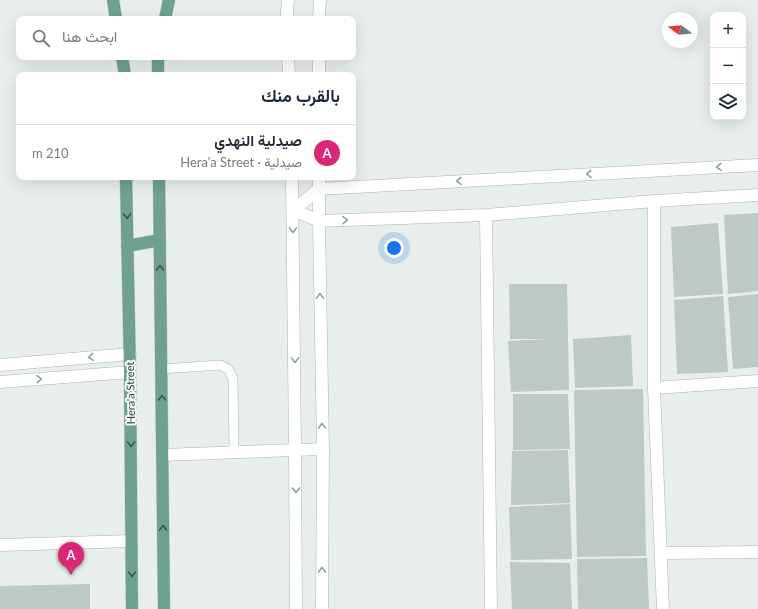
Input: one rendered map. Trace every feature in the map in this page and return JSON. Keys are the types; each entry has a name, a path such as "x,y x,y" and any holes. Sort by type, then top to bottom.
{"main road":[{"path":"113,0 116,16"},
{"path":"166,16 169,0"},
{"path":"122,60 124,72"},
{"path":"158,60 158,72"},
{"name":"Hera'a Street","path":"126,180 130,354 132,609"},
{"path":"159,180 164,609"},
{"path":"127,246 160,240"}],"street":[{"path":"287,16 288,0"},
{"path":"318,16 320,0"},
{"path":"288,60 289,72"},
{"path":"319,60 319,72"},
{"path":"293,210 319,183 758,165"},
{"path":"292,180 296,450 296,609"},
{"path":"319,183 318,220 323,449 322,609"},
{"path":"293,210 318,220 486,215 654,201 758,195"},
{"path":"654,201 654,388 663,609"},
{"path":"486,215 491,609"},
{"path":"0,365 130,354"},
{"path":"0,382 130,372"},
{"path":"654,388 758,381"},
{"path":"163,456 323,449"},
{"path":"0,545 131,541"},
{"path":"661,553 758,552"}],"lane":[{"path":"161,369 220,365 228,369 234,378 234,452"}],"building":[{"path":"758,213 758,291 728,294 724,215"},
{"path":"718,223 723,294 674,297 671,227"},
{"path":"509,284 567,284 569,390 511,392 508,341 548,339 510,339"},
{"path":"758,294 758,367 733,369 728,297"},
{"path":"723,296 728,372 677,374 674,300"},
{"path":"631,335 633,386 575,388 573,339"},
{"path":"643,389 646,556 577,557 574,390"},
{"path":"513,394 568,394 570,449 513,450"},
{"path":"568,450 570,503 511,505 512,451"},
{"path":"570,504 572,559 511,560 509,507"},
{"path":"647,558 649,609 578,609 577,559"},
{"path":"510,562 570,563 572,609 512,609"},
{"path":"90,584 90,609 0,609 0,586"}],"place":[{"name":"صيدلية النهدي","path":"71,575"}]}
